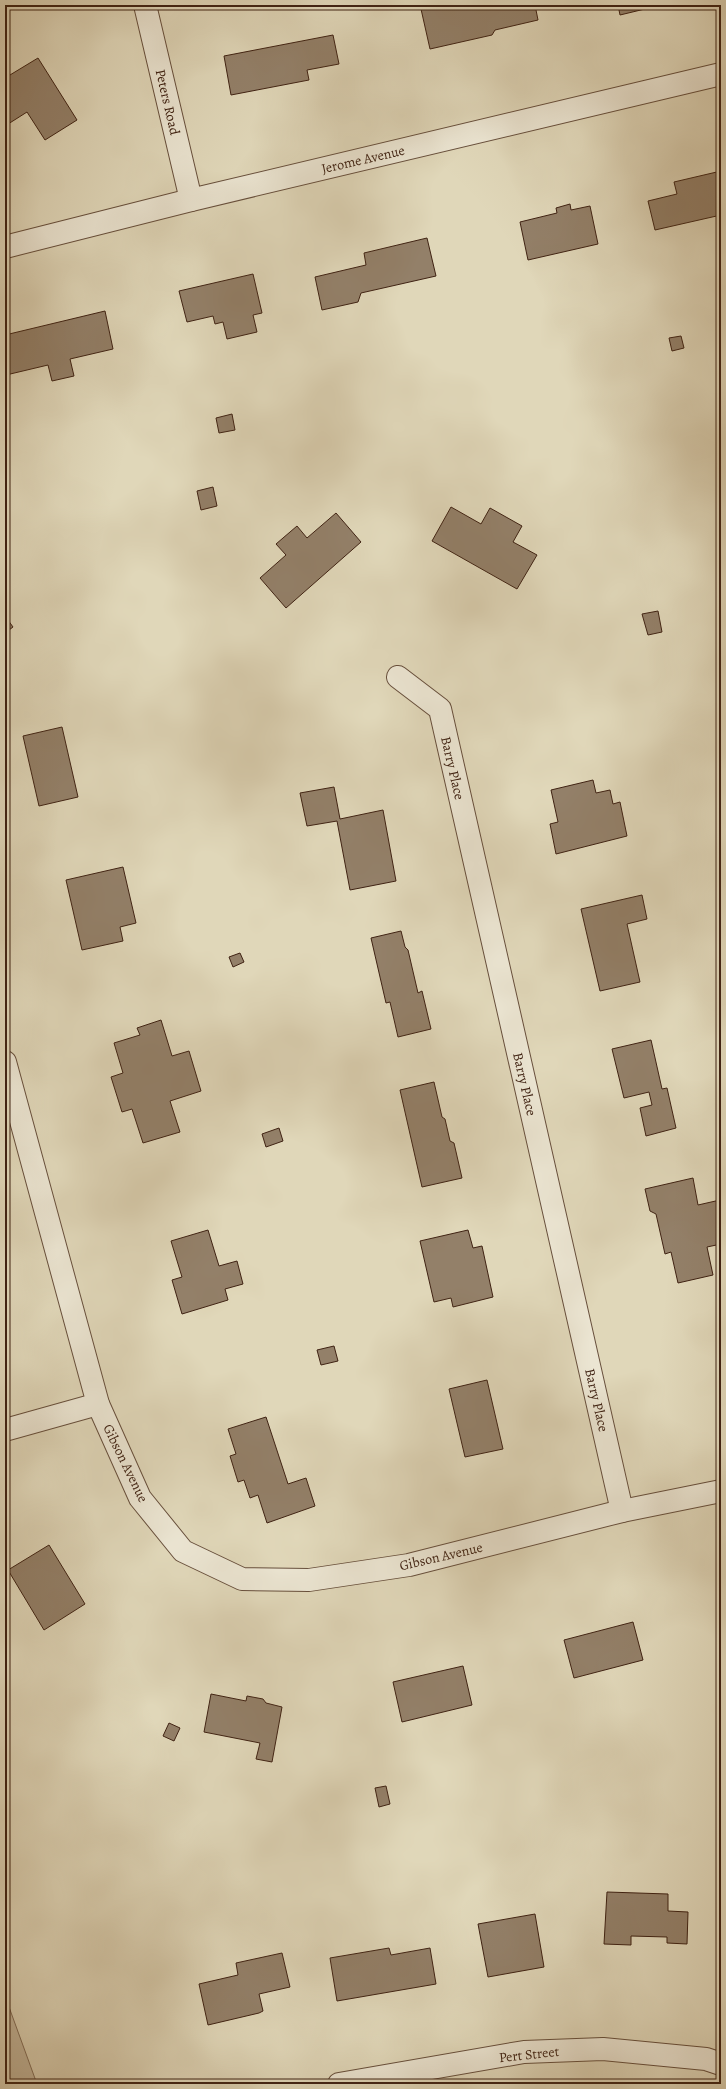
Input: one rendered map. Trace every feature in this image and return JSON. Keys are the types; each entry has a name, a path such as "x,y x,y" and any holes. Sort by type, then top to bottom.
{"street":[{"name":"Peters Road","path":"145,5 191,200"},
{"name":"Jerome Avenue","path":"5,246 191,200 721,74"},
{"name":"Barry Place","path":"398,677 440,709 622,1511"},
{"name":"Gibson Avenue","path":"5,1062 98,1404 140,1498 183,1551 242,1579 309,1580 409,1565 622,1511 721,1491"},
{"path":"5,1430 98,1404"},
{"name":"Pert Street","path":"339,2084 524,2052 603,2049 706,2059 721,2064"}],"shaded area":[{"path":"5,1996 37,2084 5,2084"}],"building":[{"path":"438,5 535,5 538,20 495,30 492,35 430,49 421,9"},
{"path":"618,5 648,5 649,8 620,15"},
{"path":"333,35 339,64 307,70 309,80 231,95 224,56"},
{"path":"38,58 77,120 45,140 27,112 5,126 5,78"},
{"path":"721,171 721,215 655,230 648,201 677,194 674,182"},
{"path":"570,204 571,210 590,206 598,244 528,260 520,222 557,213 556,208"},
{"path":"427,238 436,276 361,293 358,302 322,310 315,277 366,265 364,253"},
{"path":"253,274 262,313 253,315 257,332 227,339 223,322 215,324 213,316 187,322 179,291"},
{"path":"105,311 113,349 70,359 74,376 52,381 48,365 6,375 5,335"},
{"path":"681,336 684,348 672,351 669,338"},
{"path":"232,414 235,430 219,433 216,418"},
{"path":"213,487 217,506 201,510 197,491"},
{"path":"451,507 481,524 490,508 522,526 513,542 537,555 517,589 432,541"},
{"path":"336,513 361,542 286,608 260,578 286,555 276,544 297,526 307,538"},
{"path":"658,611 662,632 648,635 642,614"},
{"path":"5,616 13,627 5,633"},
{"path":"62,727 78,797 39,806 23,736"},
{"path":"593,780 596,793 610,790 613,804 620,802 627,836 556,854 550,824 558,822 551,790"},
{"path":"334,787 340,819 383,810 396,881 350,890 337,821 307,826 300,793"},
{"path":"123,867 136,923 120,927 123,941 82,950 66,880"},
{"path":"642,895 647,919 627,924 640,982 600,991 581,909"},
{"path":"401,931 405,947 408,950 418,993 422,991 431,1029 398,1037 390,1002 386,1003 371,938"},
{"path":"240,953 244,962 233,967 229,957"},
{"path":"161,1020 172,1056 189,1051 201,1091 170,1101 180,1132 143,1143 132,1109 122,1112 111,1077 123,1073 114,1043 140,1035 137,1028"},
{"path":"651,1040 662,1089 667,1088 676,1128 646,1136 640,1108 652,1105 649,1092 624,1098 612,1049"},
{"path":"434,1082 442,1117 445,1119 450,1141 454,1143 462,1178 422,1187 400,1090"},
{"path":"279,1128 283,1141 266,1147 262,1134"},
{"path":"693,1178 698,1205 720,1200 721,1244 707,1247 713,1275 678,1283 671,1252 665,1254 656,1214 650,1211 645,1189"},
{"path":"208,1230 219,1266 237,1261 243,1284 225,1289 228,1300 182,1314 172,1280 182,1277 171,1241"},
{"path":"468,1230 473,1248 482,1246 493,1297 453,1307 451,1298 434,1302 420,1241"},
{"path":"334,1346 338,1361 321,1365 317,1350"},
{"path":"487,1380 503,1449 465,1457 449,1389"},
{"path":"266,1417 288,1484 306,1478 315,1506 267,1523 258,1495 250,1498 244,1480 238,1482 230,1456 236,1454 228,1429"},
{"path":"49,1545 85,1604 44,1630 8,1570"},
{"path":"633,1622 643,1660 574,1678 564,1640"},
{"path":"463,1666 472,1705 402,1722 393,1682"},
{"path":"211,1694 246,1701 247,1696 263,1699 266,1703 282,1707 272,1762 256,1759 260,1743 204,1732"},
{"path":"169,1723 180,1728 174,1741 163,1736"},
{"path":"386,1786 390,1804 379,1807 375,1788"},
{"path":"607,1892 668,1894 668,1911 688,1912 687,1944 667,1943 667,1937 631,1936 631,1945 604,1944"},
{"path":"535,1914 544,1967 488,1977 478,1924"},
{"path":"389,1948 391,1955 430,1948 436,1984 337,2001 330,1958"},
{"path":"282,1953 290,1987 259,1994 263,2011 259,2013 208,2025 199,1984 238,1975 236,1963"}]}
